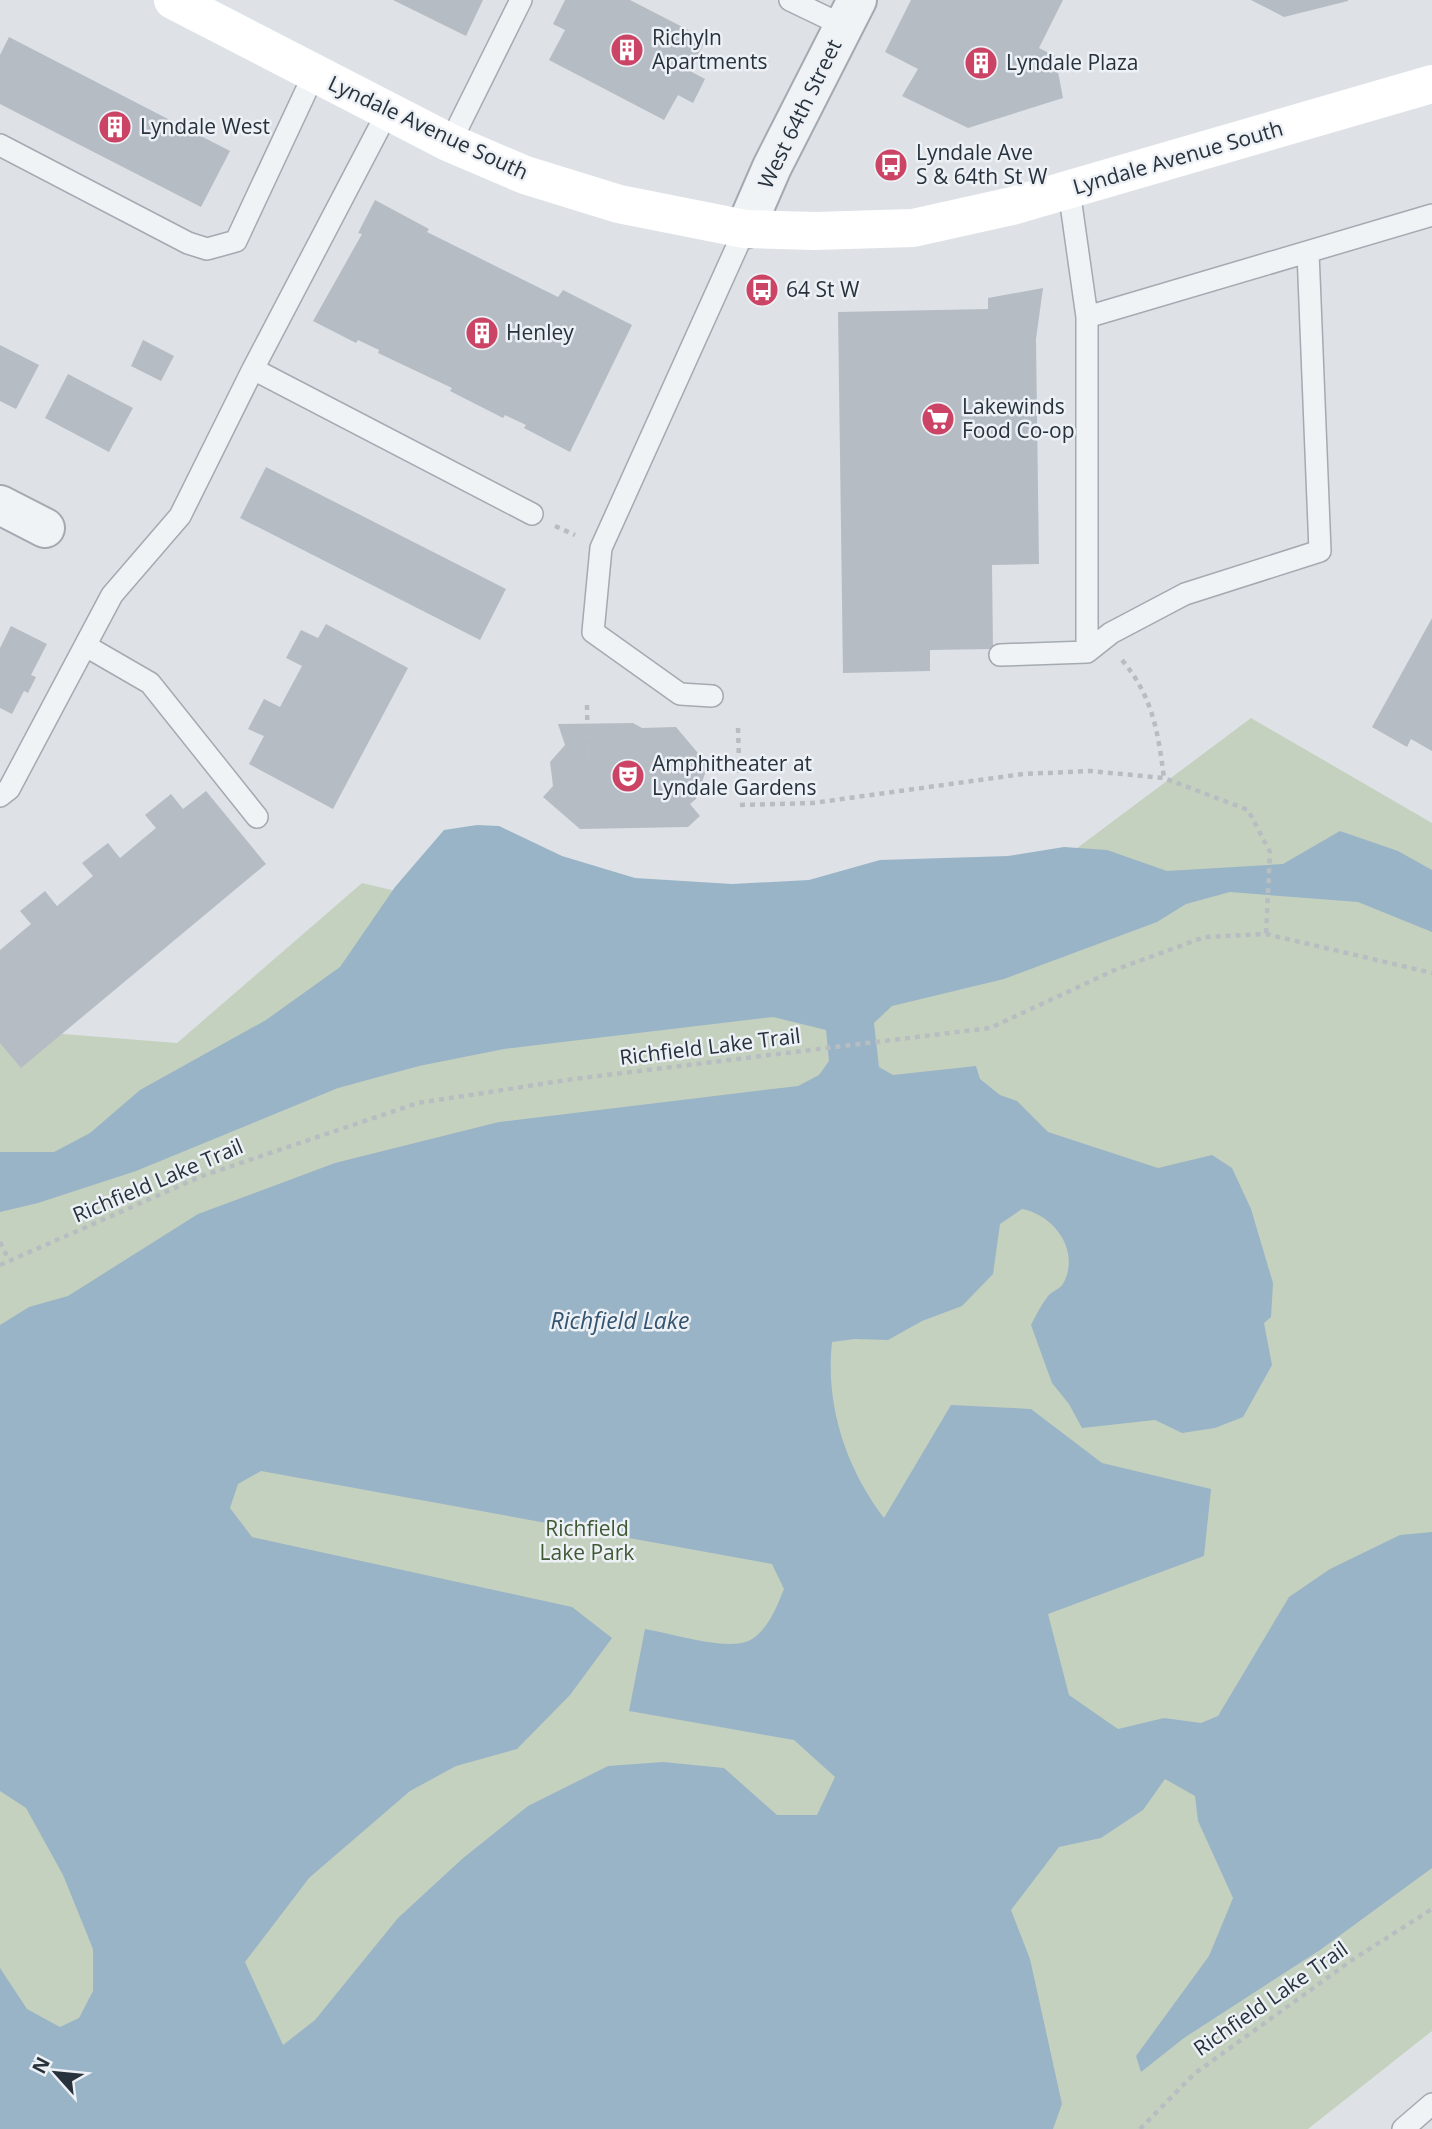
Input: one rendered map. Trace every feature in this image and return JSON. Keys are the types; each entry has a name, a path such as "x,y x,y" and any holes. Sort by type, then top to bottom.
{"main road":[{"name":"Lyndale Avenue South","path":"173,0 450,143 525,175 619,204 746,229 815,231 913,228 1012,206 1432,85"}],"street":[{"name":"West 64th Street","path":"746,229 772,167 850,13"},
{"path":"0,505 45,528"}],"lane":[{"path":"450,143 521,0"},
{"path":"790,0 850,13"},
{"path":"0,145 188,243 207,249 236,241 314,74"},
{"path":"0,796 9,789 112,595 180,516 253,369 388,111"},
{"path":"1069,190 1087,317 1087,652"},
{"path":"1087,317 1432,215"},
{"path":"712,696 680,694 593,632 601,548 746,229"},
{"path":"1000,655 1087,652 1111,633 1185,594 1320,551 1308,252"},
{"path":"253,369 532,514"},
{"path":"86,646 150,683 257,817"},
{"path":"1403,2129 1432,2104"}],"path":[{"path":"532,514 601,548"},
{"path":"1111,633 1115,651 1136,676 1157,723 1164,778"},
{"path":"587,705 588,763"},
{"path":"738,728 740,796"},
{"path":"667,777 697,751"},
{"path":"740,805 813,803 1023,774 1090,771 1164,778 1248,810 1270,852 1266,934"},
{"name":"Richfield Lake Trail","path":"0,1265 61,1241 202,1176 418,1103 574,1079 990,1028 1117,969 1205,937 1266,934 1432,973"},
{"path":"0,1242 9,1260"},
{"name":"Richfield Lake Trail","path":"1140,2129 1194,2074 1352,1960 1432,1909"}],"green space":[{"name":"Richfield Lake","path":"1251,718 1432,823 1432,2031 1308,2129 0,2129 0,1029 177,1043 362,883 870,1003"}],"water":[{"name":"Richfield Lake","path":"477,825 499,826 562,856 635,878 732,884 809,880 880,860 1008,856 1064,847 1107,850 1167,871 1283,864 1340,831 1398,851 1432,870 1432,932 1358,902 1230,892 1186,904 1157,922 1004,979 892,1006 874,1023 879,1067 893,1075 976,1066 980,1079 1000,1095 1017,1101 1048,1132 1158,1168 1212,1155 1232,1168 1251,1209 1273,1283 1271,1317 1264,1323 1272,1365 1243,1417 1215,1428 1182,1433 1155,1420 1082,1428 1069,1404 1052,1383 1031,1325 1048,1296 1064,1282 1069,1258 1066,1246 1054,1226 1044,1218 1022,1209 1000,1224 993,1274 962,1306 922,1321 888,1340 855,1339 832,1342 832,1389 841,1435 859,1478 884,1518 951,1405 1031,1409 1102,1463 1211,1489 1204,1556 1048,1614 1069,1695 1118,1729 1164,1718 1201,1723 1218,1716 1289,1597 1330,1569 1400,1535 1432,1532 1432,1868 1320,1950 1184,2038 1141,2072 1136,2056 1209,1956 1233,1898 1198,1821 1195,1796 1165,1779 1143,1810 1101,1838 1059,1847 1011,1910 1030,1959 1062,2104 1053,2129 0,2129 0,1968 27,2009 60,2027 79,2018 93,1991 93,1949 63,1875 26,1808 0,1791 0,1325 29,1307 68,1296 198,1214 335,1163 499,1122 798,1086 819,1075 829,1061 826,1030 773,1017 504,1049 419,1066 338,1088 136,1171 38,1203 0,1212 0,1152 54,1152 90,1133 140,1090 266,1020 340,967 395,887 444,830","holes":["261,1471 772,1564 784,1589 768,1623 752,1639 743,1643 716,1643 645,1629 629,1711 794,1740 835,1777 817,1815 777,1815 724,1768 663,1762 608,1766 528,1806 462,1859 398,1918 315,2020 283,2045 245,1962 309,1878 410,1791 456,1766 517,1749 570,1695 612,1638 572,1607 252,1537 230,1508 238,1484"]}],"building":[{"path":"393,0 483,0 466,36"},
{"name":"Richyln Apartments","path":"565,0 630,0 706,39 690,71 705,79 693,103 678,95 664,120 549,60 565,30 553,24"},
{"name":"Lyndale Plaza","path":"911,0 1063,0 1039,48 1055,56 1063,98 968,128 902,96 918,69 885,52"},
{"path":"1251,0 1348,0 1348,1 1284,17"},
{"name":"Lyndale West","path":"9,37 230,151 201,207 0,104 0,55"},
{"name":"Henley","path":"375,200 429,229 427,232 558,297 563,290 632,325 570,452 524,428 526,425 505,415 503,418 450,391 452,388 378,353 379,350 358,340 356,343 313,321 362,234 358,233"},
{"name":"Lakewinds Food Co-op","path":"1043,288 1036,339 1039,564 992,565 993,649 930,650 930,671 843,673 838,312 988,309 988,298"},
{"path":"143,340 174,356 161,381 131,366"},
{"path":"0,345 39,365 16,409 0,401"},
{"path":"68,374 133,408 109,452 45,418"},
{"path":"266,467 506,589 480,640 240,518"},
{"path":"1432,618 1432,751 1411,739 1407,747 1372,727"},
{"path":"326,624 408,668 333,809 249,764 264,736 248,729 264,699 280,707 302,666 286,658 301,630 318,638"},
{"path":"11,626 47,644 31,675 36,677 28,693 24,691 12,714 0,708 0,648"},
{"name":"Amphitheater at Lyndale Gardens","path":"633,723 642,728 676,727 708,765 696,799 690,804 700,816 688,827 580,829 543,797 553,786 550,762 565,745 558,724"},
{"path":"206,791 266,864 21,1068 0,1043 0,950 31,924 20,911 45,891 57,906 93,876 82,863 108,843 120,858 156,828 145,815 171,794 183,809"}],"place":[{"name":"Richyln Apartments","path":"627,50"},
{"name":"Lyndale Plaza","path":"981,63"},
{"name":"Lyndale West","path":"115,127"},
{"name":"Lyndale Ave S & 64th St W","path":"891,165"},
{"name":"64 St W","path":"762,290"},
{"name":"Henley","path":"482,333"},
{"name":"Lakewinds Food Co-op","path":"938,419"},
{"name":"Amphitheater at Lyndale Gardens","path":"628,776"}],"park label":[{"name":"Richfield Lake Park","path":"587,1541"}]}
